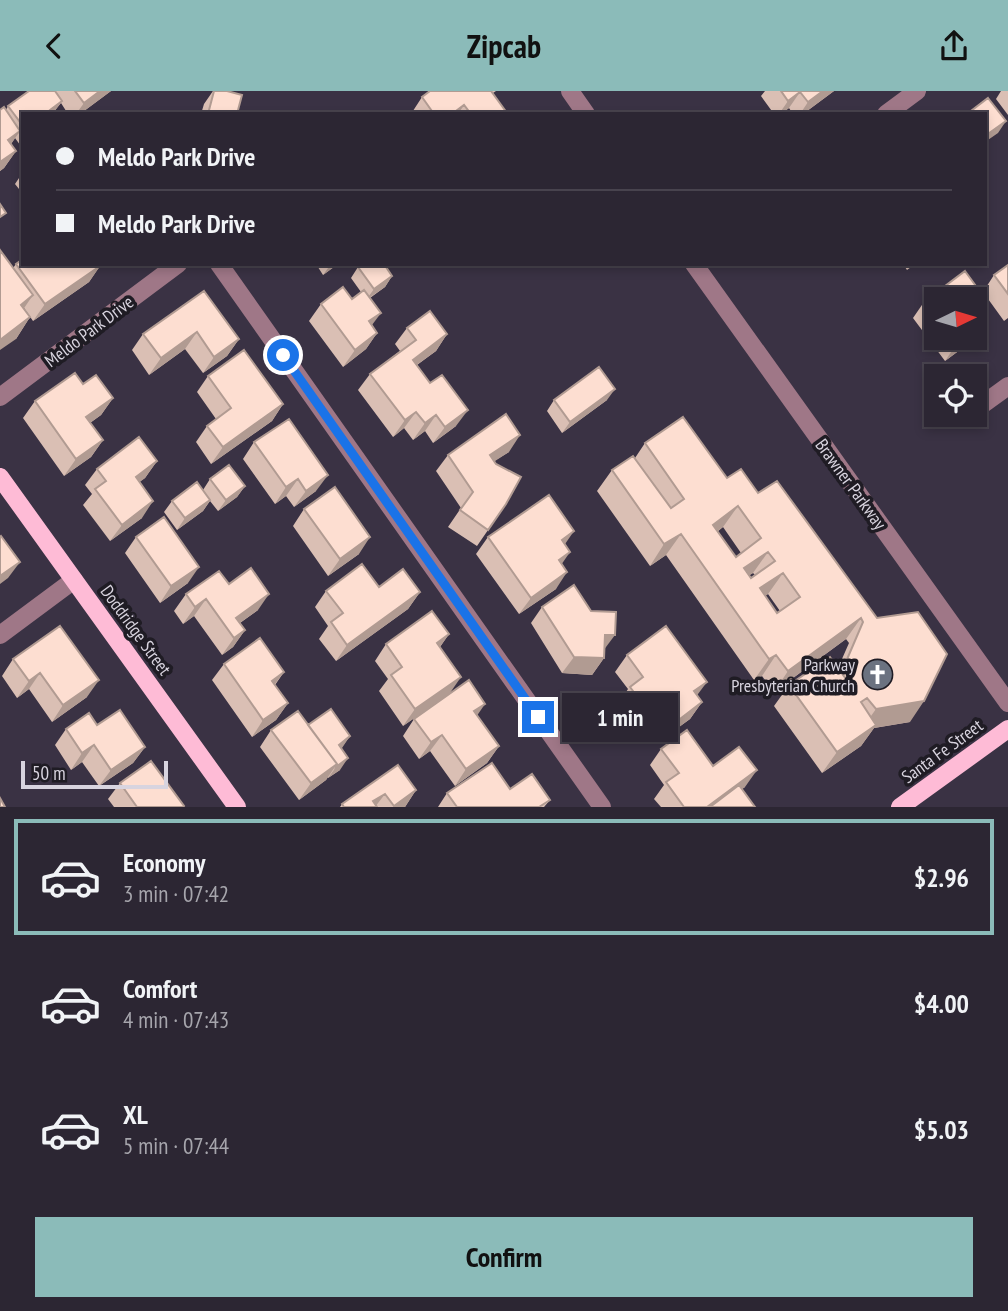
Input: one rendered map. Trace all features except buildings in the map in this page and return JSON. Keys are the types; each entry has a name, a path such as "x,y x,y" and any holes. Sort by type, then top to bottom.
{"main road":[{"name":"Doddridge Street","path":"0,477 237,807"},
{"name":"Santa Fe Street","path":"900,807 1008,729"}],"street":[{"path":"570,91 585,112"},
{"path":"889,112 917,91"},
{"name":"Meldo Park Drive","path":"0,397 175,266"},
{"path":"220,266 602,807"},
{"name":"Brawner Parkway","path":"695,266 1008,703"},
{"path":"987,401 1008,386"},
{"path":"0,635 74,580"}],"place":[{"name":"Parkway Presbyterian Church","path":"878,674"}],"route":[{"path":"283,355 538,717"}]}
